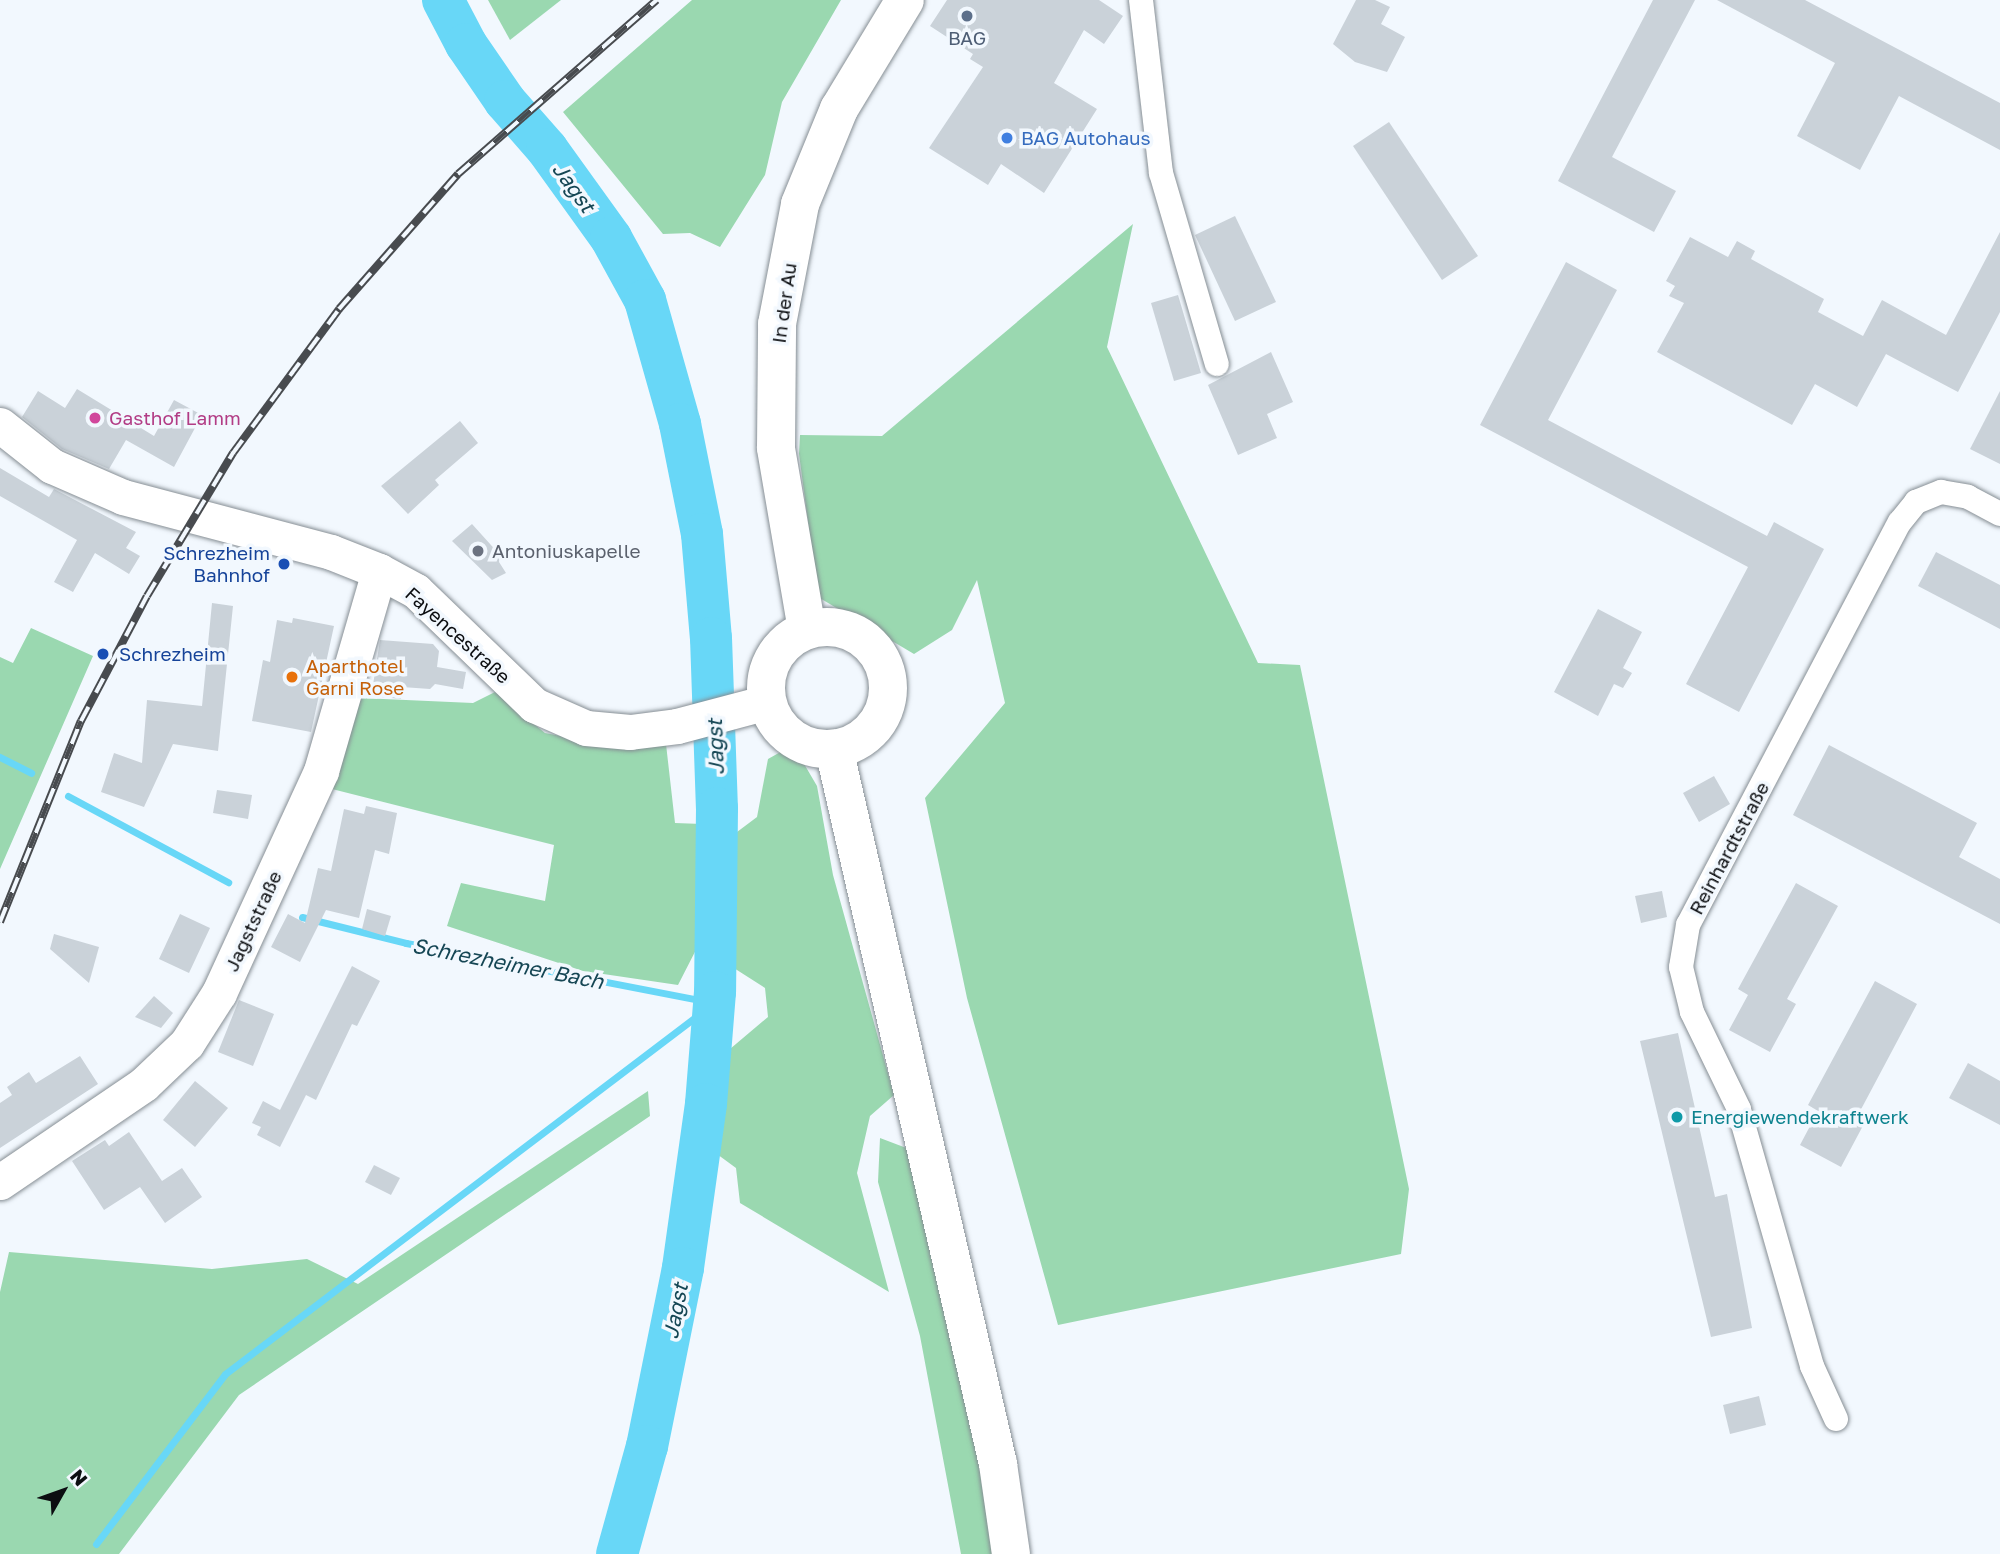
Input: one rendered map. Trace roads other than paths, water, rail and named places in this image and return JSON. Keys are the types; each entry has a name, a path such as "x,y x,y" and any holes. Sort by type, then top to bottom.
{"main road":[{"name":"In der Au","path":"807,630 776,449 777,324 800,204 839,109 905,0"},
{"name":"Fayencestraße","path":"0,425 52,466 123,497 331,552 379,570 416,591 534,705 586,728 629,732 677,726 752,705"},
{"name":"Jagststraße","path":"0,1182 144,1084 187,1043 219,993 321,771 379,570"},
{"path":"807,630 848,631 879,657 887,676 887,696 876,723 853,743 834,749 799,743 752,705 770,666 791,638 807,630"},
{"path":"834,749 998,1464 1011,1554"}],"street":[{"path":"1141,0 1161,173 1217,364"},
{"name":"Reinhardtstraße","path":"1836,1419 1812,1367 1739,1109 1692,1012 1681,967 1688,925 1900,522 1916,502 1941,492 1968,497 2000,514"}],"waterway":[{"name":"Jagst","path":"443,0 466,44 505,101 547,149 611,238 645,300 680,424 702,534 711,638 717,808 715,992 706,1104 683,1268 647,1446 617,1554"},
{"name":"Schrezheimer Bach","path":"0,757 31,773"},
{"name":"Schrezheimer Bach","path":"68,796 228,882"},
{"name":"Schrezheimer Bach","path":"302,917 406,943 714,1003"},
{"path":"96,1544 225,1374 714,1003"}],"railway":[{"path":"0,922 81,721 147,596 233,453 339,309 458,174 657,0"}],"place":[{"name":"BAG","path":"967,16"},
{"name":"BAG Autohaus","path":"1007,138"},
{"name":"Gasthof Lamm","path":"95,418"},
{"name":"Antoniuskapelle","path":"478,551"},
{"name":"Schrezheim Bahnhof","path":"284,564"},
{"name":"Schrezheim","path":"103,654"},
{"name":"Aparthotel Garni Rose","path":"292,677"},
{"name":"Energiewendekraftwerk","path":"1677,1117"}]}
